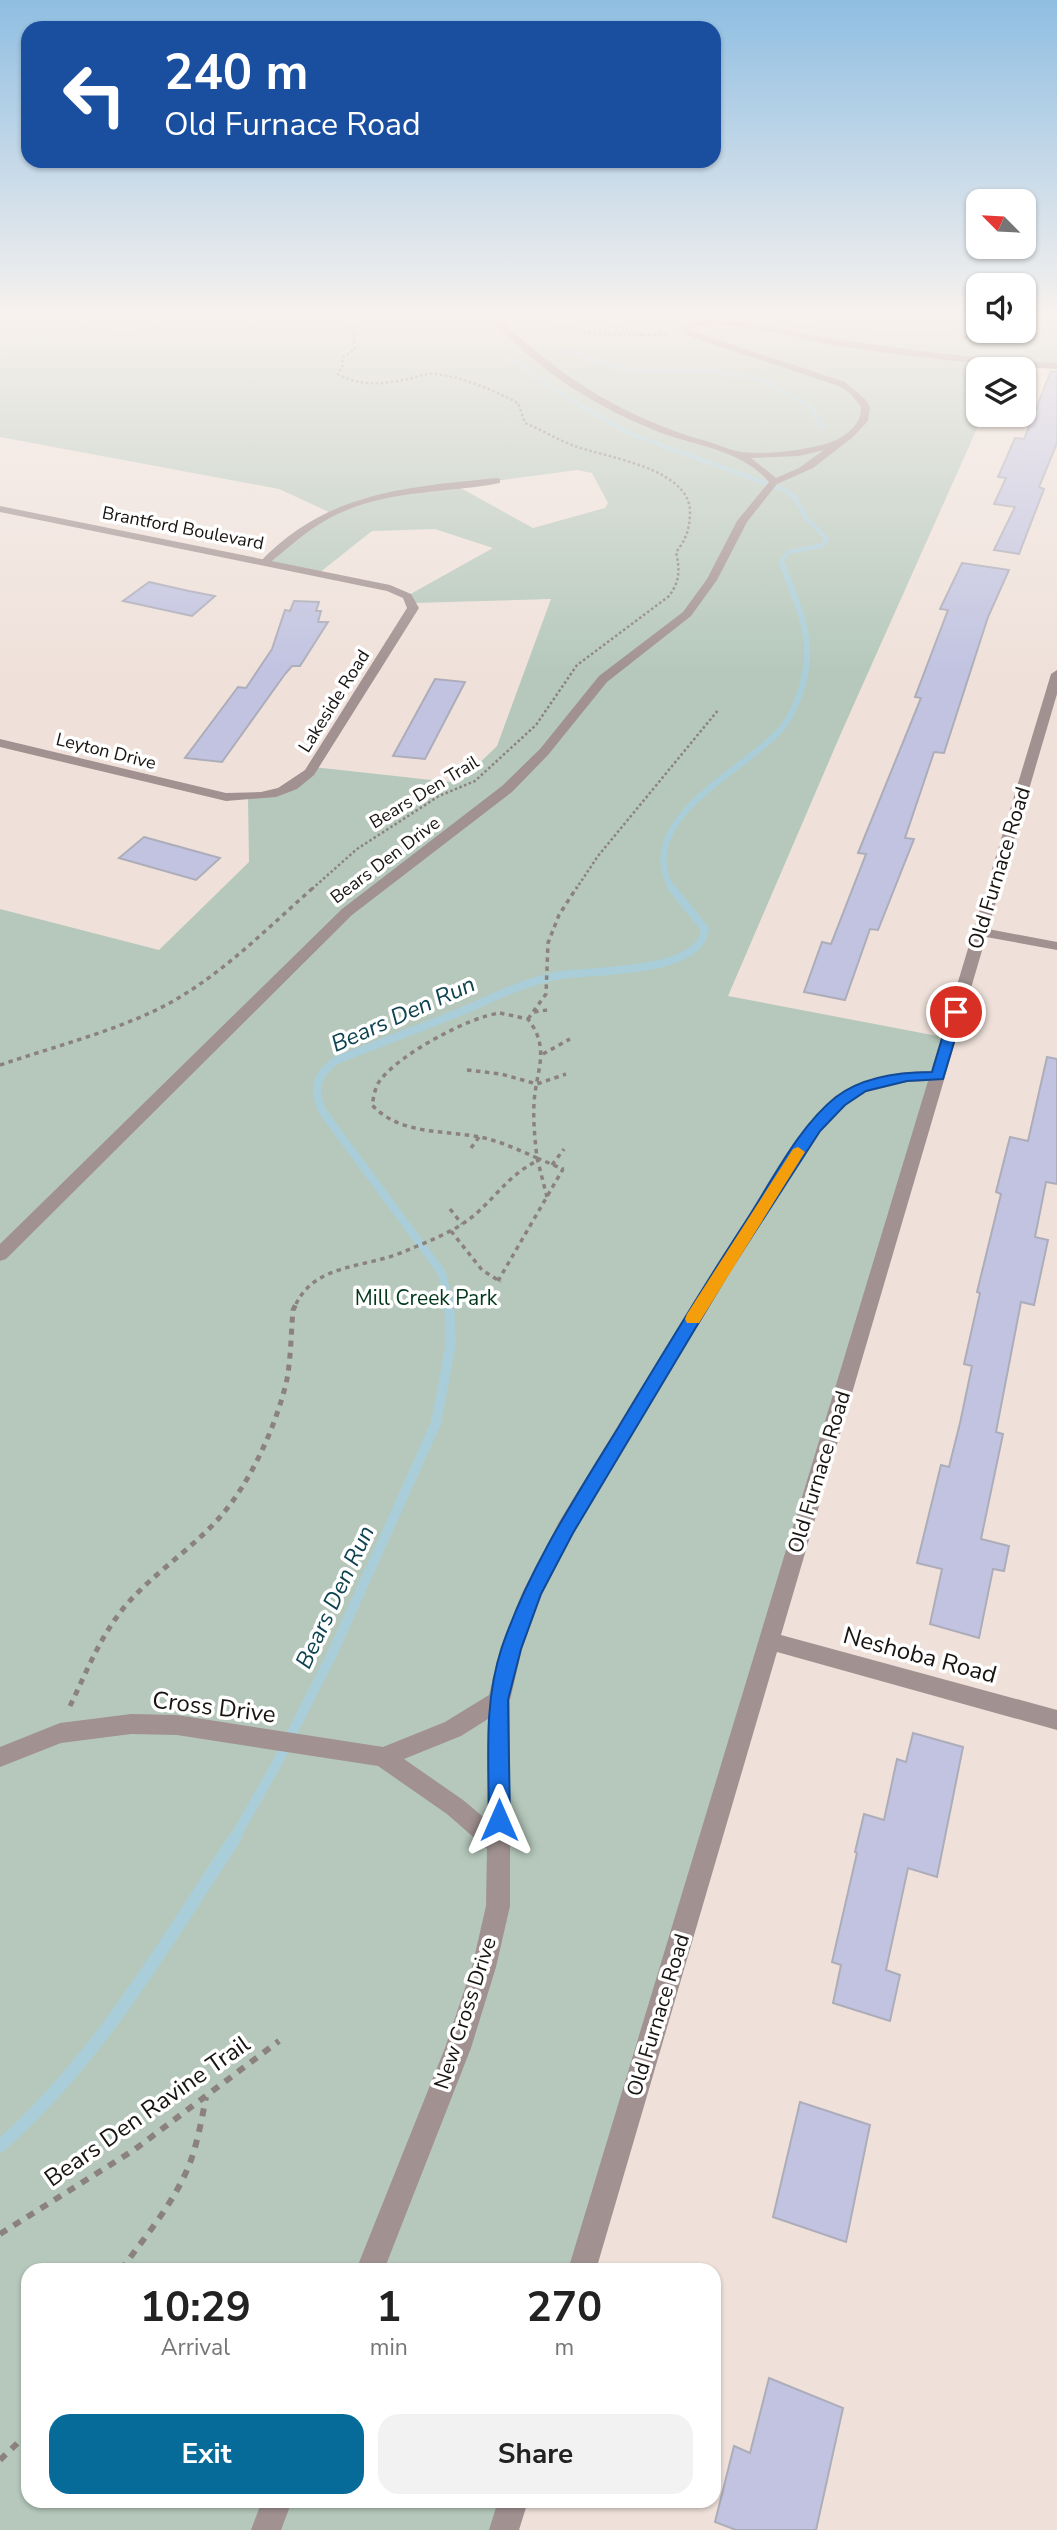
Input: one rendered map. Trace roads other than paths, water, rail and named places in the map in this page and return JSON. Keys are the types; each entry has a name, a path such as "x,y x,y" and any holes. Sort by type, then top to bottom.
{"street":[{"path":"682,437 743,455 799,453 838,444"},
{"path":"743,455 767,472 774,482 804,471 848,437"},
{"name":"Bears Den Drive","path":"0,1255 69,1184 222,1038 337,921 507,789 544,752 603,679 687,614 712,580 737,530 774,482"},
{"name":"Brantford Boulevard","path":"0,509 358,581"},
{"name":"Lakeside Road","path":"204,793 226,797 264,796 292,787 310,772 413,608 402,592 358,581"},
{"name":"Old Furnace Road","path":"584,2263 1057,674"},
{"name":"Leyton Drive","path":"0,743 204,793"},
{"path":"980,932 1057,946"},
{"name":"New Cross Drive","path":"373,2263 457,2048 484,1968 498,1906 499,1700 511,1649 532,1594 566,1528 723,1268 815,1127 840,1101 861,1088 907,1077 937,1076"},
{"name":"Neshoba Road","path":"769,1641 1057,1720"},
{"path":"383,1757 453,1729 499,1700"},
{"name":"Cross Drive","path":"0,1757 60,1733 131,1724 177,1725 383,1757 455,1807 499,1845"},
{"path":"266,2530 274,2508"},
{"path":"504,2530 511,2508"}],"lane":[{"path":"265,562 310,526 352,504 395,493 496,481"}],"waterway":[{"name":"Bears Den Run","path":"639,437 787,491 797,500 806,518 827,539 821,546 788,552 781,562 783,568"},
{"name":"Bears Den Run","path":"672,888 664,864 667,840 680,818 698,798 782,728 799,695 805,676 806,634 783,566"},
{"name":"Bears Den Run","path":"449,1304 442,1273 323,1112 317,1090 323,1072 335,1061 535,981 561,975 644,967 685,954 699,944 705,929 672,888"},
{"name":"Bears Den Run","path":"234,1839 276,1765 333,1652 436,1423 451,1343 449,1302"},
{"name":"Bears Den Run","path":"0,2146 68,2077 99,2039 128,2000 235,1838"}],"park label":[{"name":"Mill Creek Park","path":"426,1298"}]}
